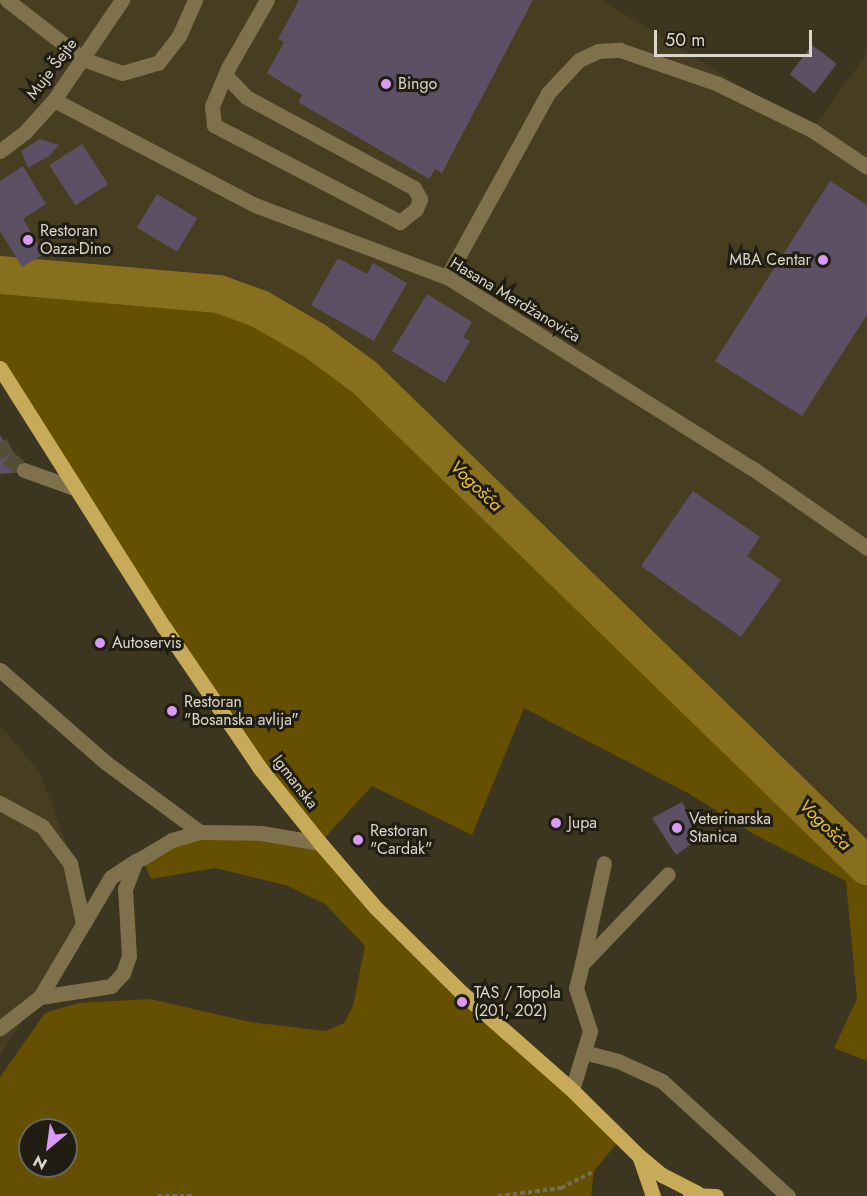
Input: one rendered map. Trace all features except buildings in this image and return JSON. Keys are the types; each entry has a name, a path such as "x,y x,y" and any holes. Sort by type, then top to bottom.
{"main road":[{"name":"Igmanska","path":"0,368 259,767 320,843 375,907 438,970 572,1090 639,1156 690,1194"},
{"name":"Igmanska","path":"639,1156 653,1196"},
{"path":"690,1194 716,1196"}],"street":[{"path":"7,0 83,58 117,73 152,67 179,36 195,0"},
{"name":"Muje Šejte","path":"0,151 24,132 54,99 122,0"},
{"path":"227,77 246,97 414,188 420,199 416,209 400,222 214,126 210,117 212,106 227,77 267,0"},
{"path":"447,278 548,93 579,60 598,51 620,50 718,84 812,130 867,167"},
{"name":"Hasana Merdžanovića","path":"54,99 255,205 447,278 752,468 867,548"},
{"path":"24,470 77,489"},
{"path":"0,670 105,762 200,832"},
{"path":"0,803 42,826 70,863 83,923"},
{"path":"0,1028 40,997 111,877 172,840 200,832 261,834 320,843"},
{"path":"40,997 111,986 123,973 129,956 125,889 136,861"},
{"path":"572,1090 590,1031 576,988 604,863"},
{"path":"582,964 668,874"},
{"path":"584,1052 618,1061 662,1081 788,1196"}],"path":[{"path":"498,1196 561,1188 594,1171"},
{"path":"157,1196 195,1196"}],"shaded area":[{"path":"0,0 602,0 812,130 867,53 867,866 364,377 219,294 0,275"},
{"path":"0,275 219,294 260,309 315,341 364,377 867,866 867,1061 834,1048 857,999 846,881 755,835 688,793 524,708 472,835 372,786 320,843 375,907 622,1137 594,1171 591,1196 0,1196 0,1077 45,1013 78,1003 150,999 250,1022 326,1031 344,1023 353,1006 365,946 325,904 288,886 215,868 151,879 142,858 200,832 319,843 0,380"},
{"path":"0,725 40,773 91,910 0,1056"}],"waterway":[{"name":"Vogošća","path":"0,275 219,294 260,309 315,341 364,377 867,866"}],"tunnel":[{"path":"0,442 8,457 24,470"}],"place":[{"name":"Bingo","path":"386,84"},
{"name":"Restoran Oaza-Dino","path":"28,240"},
{"name":"MBA Centar","path":"823,260"},
{"name":"Autoservis","path":"100,643"},
{"name":"Restoran \"Bosanska avlija\"","path":"172,711"},
{"name":"Jupa","path":"556,823"},
{"name":"Veterinarska Stanica","path":"677,828"},
{"name":"Restoran \"Cardak\"","path":"358,840"},
{"name":"TAS / Topola (201, 202)","path":"462,1002"}]}
